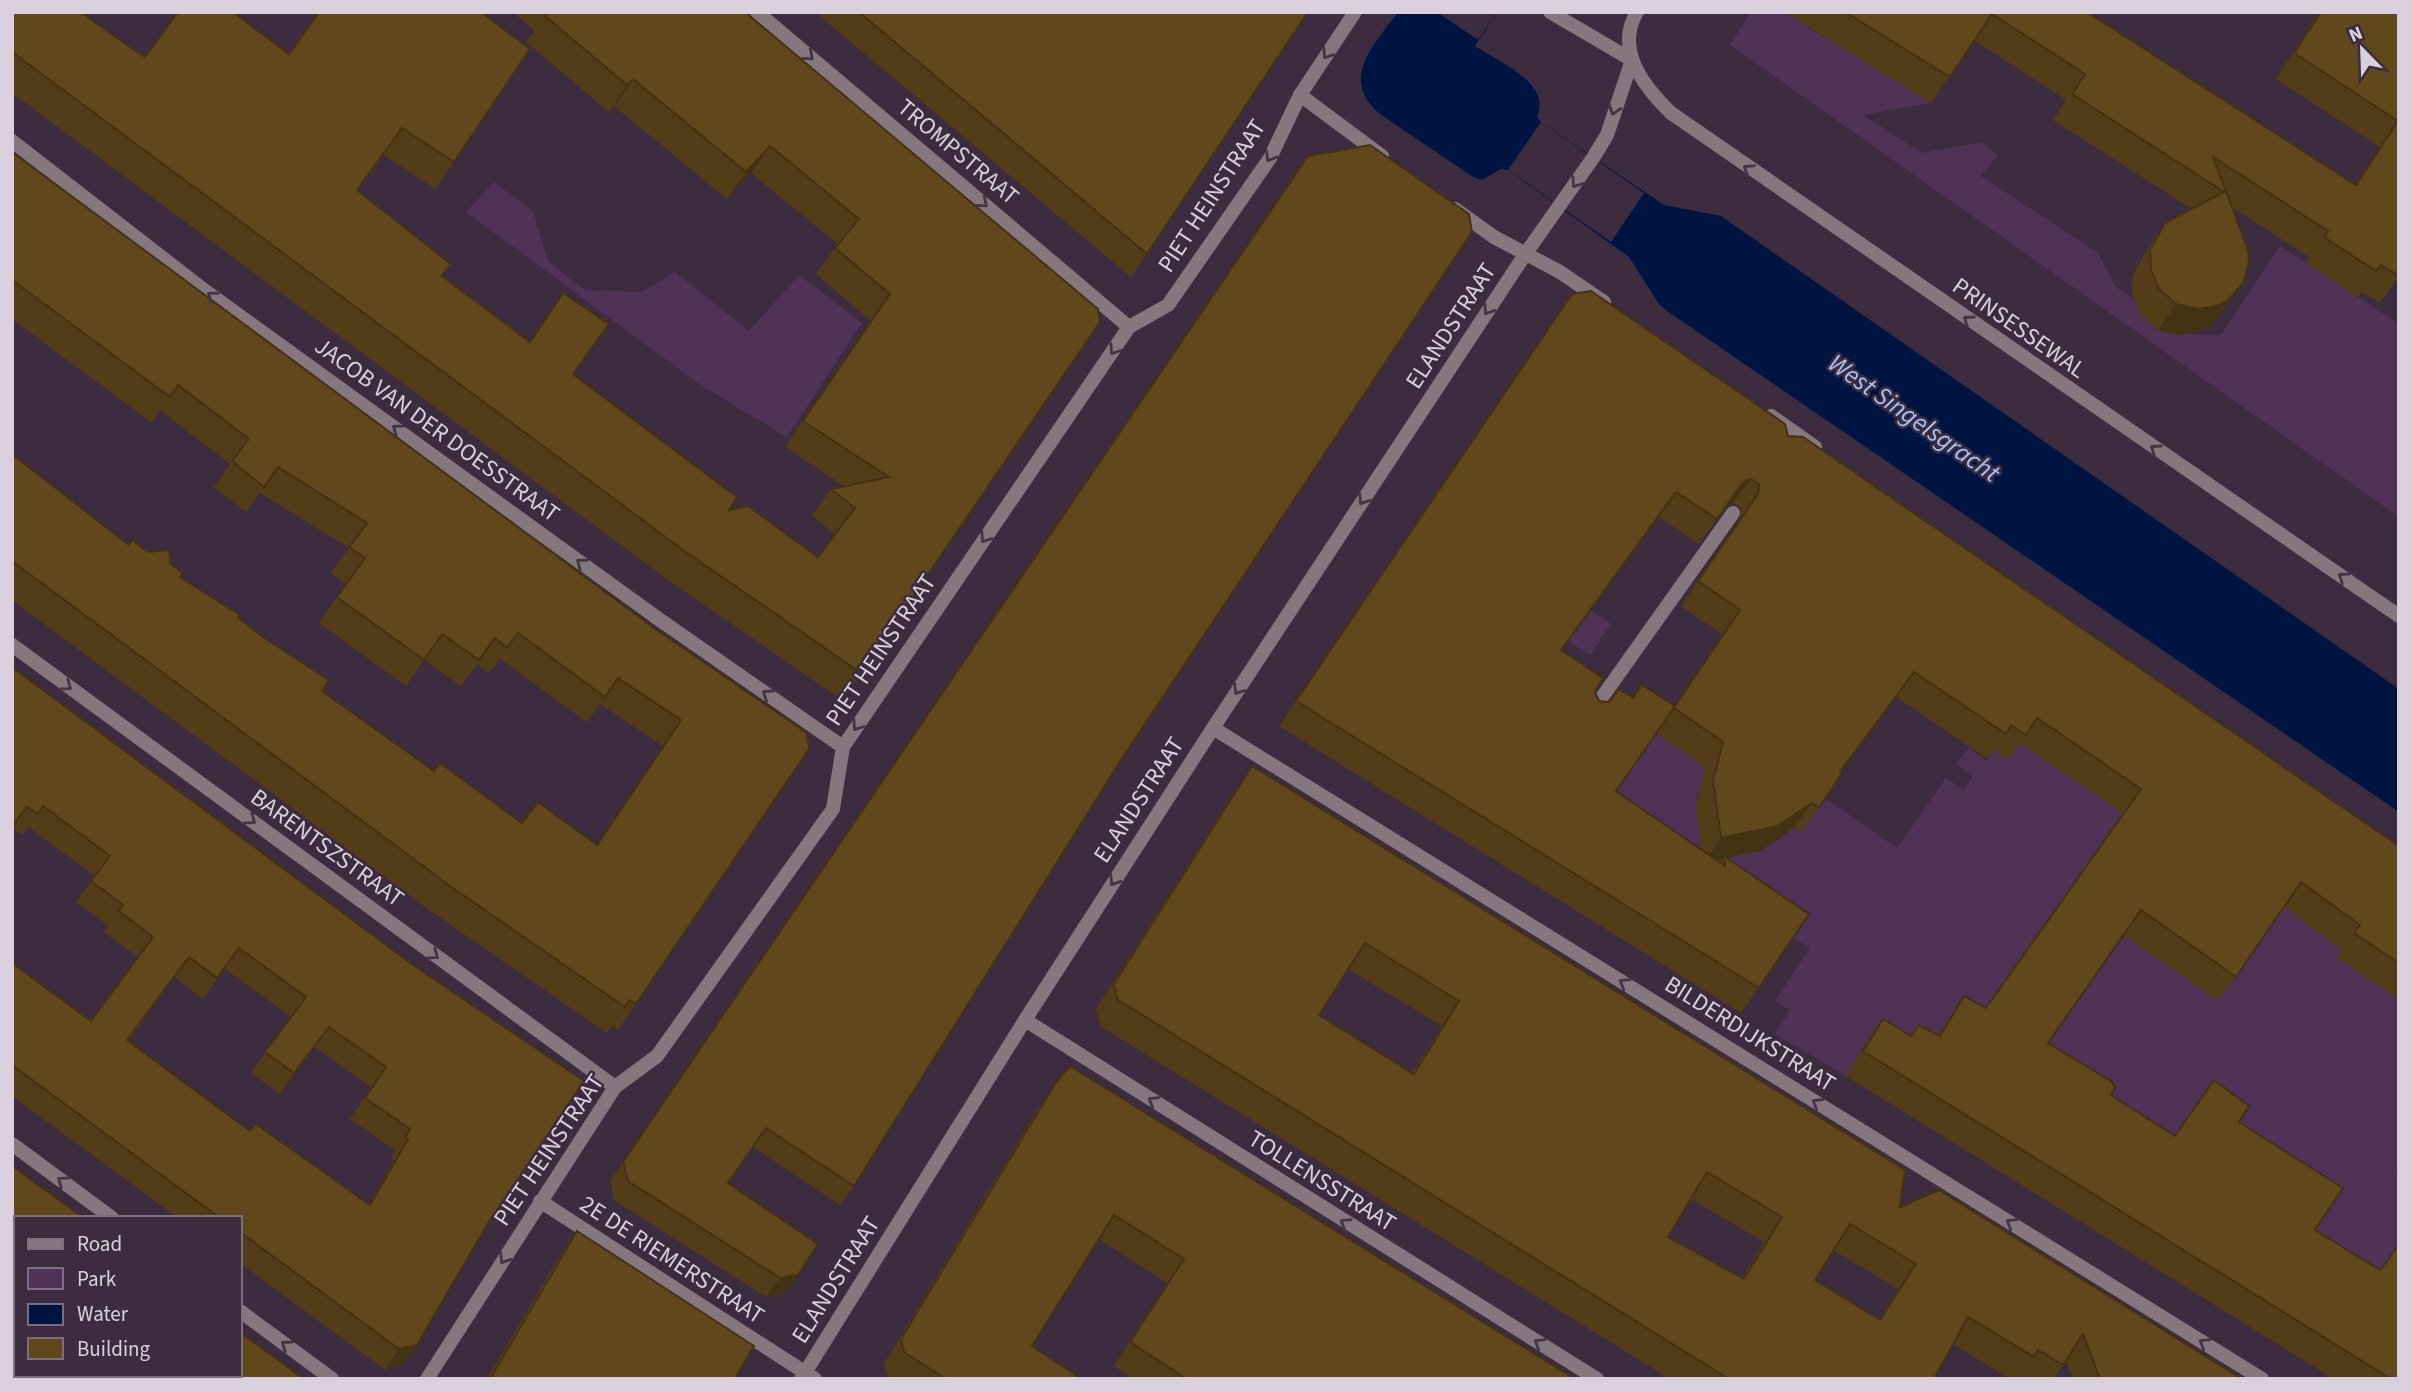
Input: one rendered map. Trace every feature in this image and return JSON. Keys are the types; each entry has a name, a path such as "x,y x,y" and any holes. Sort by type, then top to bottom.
{"street":[{"name":"TROMPSTRAAT","path":"757,12 1129,327"},
{"name":"PIET HEINSTRAAT","path":"427,1379 615,1087 657,1056 833,809 843,747 1129,327 1168,305 1270,158 1300,95 1355,12"},
{"path":"1550,12 1632,60"},
{"path":"1632,60 1632,21 1637,12"},
{"name":"ELANDSTRAAT","path":"807,1377 1025,1020 1213,728 1526,253 1592,158 1606,135 1632,60"},
{"name":"PRINSESSEWAL","path":"1632,60 1639,78 1649,92 1710,143 2399,616"},
{"path":"1300,95 1397,166"},
{"name":"JACOB VAN DER DOESSTRAAT","path":"12,141 204,290 660,620 843,747"},
{"path":"1440,198 1494,237 1526,253 1612,307"},
{"path":"1760,409 1788,436 1826,454"},
{"path":"1587,718 1733,513"},
{"name":"BARENTSZSTRAAT","path":"12,645 615,1087"},
{"name":"BILDERDIJKSTRAAT","path":"1213,728 2262,1379"},
{"name":"TOLLENSSTRAAT","path":"1025,1020 1597,1379"},
{"path":"12,1144 110,1216"},
{"name":"2E DE RIEMERSTRAAT","path":"540,1201 807,1377"},
{"path":"242,1312 332,1379"}],"green space":[{"path":"1751,12 1784,12 1931,103 1863,115 1922,153 1982,142 1998,155 1981,176 2098,253 2116,287 2184,334 2221,335 2280,246 2399,324 2399,517 1730,45"},
{"path":"494,182 533,211 548,261 585,290 642,292 675,272 749,331 799,275 862,323 787,437 702,386 466,212"},
{"path":"1545,579 1611,624 1590,655 1568,641"},
{"path":"1657,731 1710,770 1697,795 1698,818 1760,851 1781,838 1790,825 1825,798 1897,848 1946,778 1964,790 1973,777 1956,764 1969,748 1987,761 1994,750 2026,733 2124,814 1969,1033 1923,1061 1865,1044 1846,1076 1775,1034 1790,1010 1775,1001 1810,948 1596,819"},
{"path":"2199,831 2399,967 2399,1172 2395,1178 2399,1181 2399,1268 2362,1295 2023,1079"}],"water":[{"name":"West Singelsgracht","path":"1398,12 1497,12 1475,46 1521,75 1530,84 1537,94 1540,105 1537,117 1541,122 1664,205 1721,216 2399,689 2399,812 1667,311 1659,304 1629,257 1508,170 1501,169 1482,180 1473,177 1380,114 1368,101 1362,88 1361,75 1371,49"}],"pier":[{"path":"1437,12 1497,12 1478,40"},
{"path":"1541,122 1644,193 1611,242 1508,170"}],"building":[{"path":"12,12 80,12 145,57 178,12 233,12 289,54 319,12 481,12 530,49 454,162 402,128 357,190 451,264 442,276 530,342 563,293 609,324 573,374 737,497 729,510 748,506 818,557 855,508 831,489 889,477 803,421 890,294 835,248 859,219 770,146 746,172 633,79 627,85 545,16 548,12 745,12 1098,309 1100,322 861,673 683,550 12,52"},
{"path":"859,12 1308,12 1147,254"},
{"path":"1845,12 2087,12 2356,185 2398,121 2294,53 2321,12 2399,12 2399,276 2381,265 2376,271 2324,237 2328,231 2213,157 2248,250 2249,261 2244,282 2220,305 2198,309 2176,304 2159,289 2151,270 2150,250 2165,223 2224,192 2072,94 2085,74 1992,14 1950,77"},
{"path":"1370,145 1469,214 1472,232 1121,760 854,1186 766,1128 728,1183 818,1244 798,1275 780,1278 628,1181 623,1162 1308,156"},
{"path":"12,152 654,628 807,733 809,749 636,1004 629,1000 625,1007 450,886 12,561 12,454 129,545 132,540 148,552 169,550 171,564 183,573 180,577 240,615 238,618 266,639 329,680 322,691 434,771 440,763 522,823 538,802 597,845 681,720 618,678 605,697 518,633 507,648 495,638 479,660 442,634 424,660 337,597 365,558 349,547 367,523 278,467 264,487 232,461 249,439 178,385 170,397 12,280"},
{"path":"1591,291 1785,424 1788,436 1803,437 2399,846 2399,963 2354,933 2360,925 2301,882 2236,977 2141,910 2048,1043 2111,1081 2115,1088 2111,1095 2175,1136 2214,1080 2249,1106 2239,1122 2343,1188 2315,1230 2380,1270 2399,1245 2399,1379 2391,1379 1863,1051 1883,1019 1911,1036 1919,1025 1940,1036 1964,996 1986,1008 2141,789 2037,718 2026,735 2011,725 2006,734 1914,672 1840,772 1842,773 1819,808 1812,803 1778,826 1721,838 1713,781 1723,742 1674,708 1616,791 1725,866 1724,856 1809,914 1759,988 1296,701 1572,294","holes":["1751,479 1759,484 1758,494 1698,581 1740,610 1675,706 1642,685 1633,698 1619,689 1609,702 1599,701 1595,692 1603,678 1561,650 1676,492 1717,519 1743,482"]},
{"path":"12,667 409,962 584,1081 487,1225 417,1345 399,1349 242,1233 242,1216 217,1216 12,1065 12,963 91,1021 153,937 119,911 123,905 91,881 110,856 43,806 38,814 27,807 13,825","holes":["239,948 306,997 265,1052 294,1073 329,1027 386,1067 365,1098 410,1129 405,1137 408,1139 370,1205 256,1124 250,1131 127,1040 189,957 217,978"]},
{"path":"1252,766 1905,1170 1900,1207 1939,1190 2242,1379 2100,1379 2083,1334 2063,1365 2038,1350 2034,1357 1968,1317 1934,1379 1729,1379 1118,1000 1114,984","holes":["1365,943 1459,1001 1414,1074 1319,1015","1707,1172 1782,1217 1744,1279 1668,1237","1850,1224 1916,1264 1880,1320 1815,1280"]},
{"path":"1070,1066 1575,1379 1187,1379 1130,1342 1184,1259 1114,1215 1032,1346 1082,1379 946,1379 904,1352 901,1339 1055,1084"},
{"path":"12,1166 81,1216 14,1216 12,1286"},
{"path":"577,1231 754,1346 735,1379 490,1379"},
{"path":"242,1333 304,1379 96,1379 242,1377"}]}
